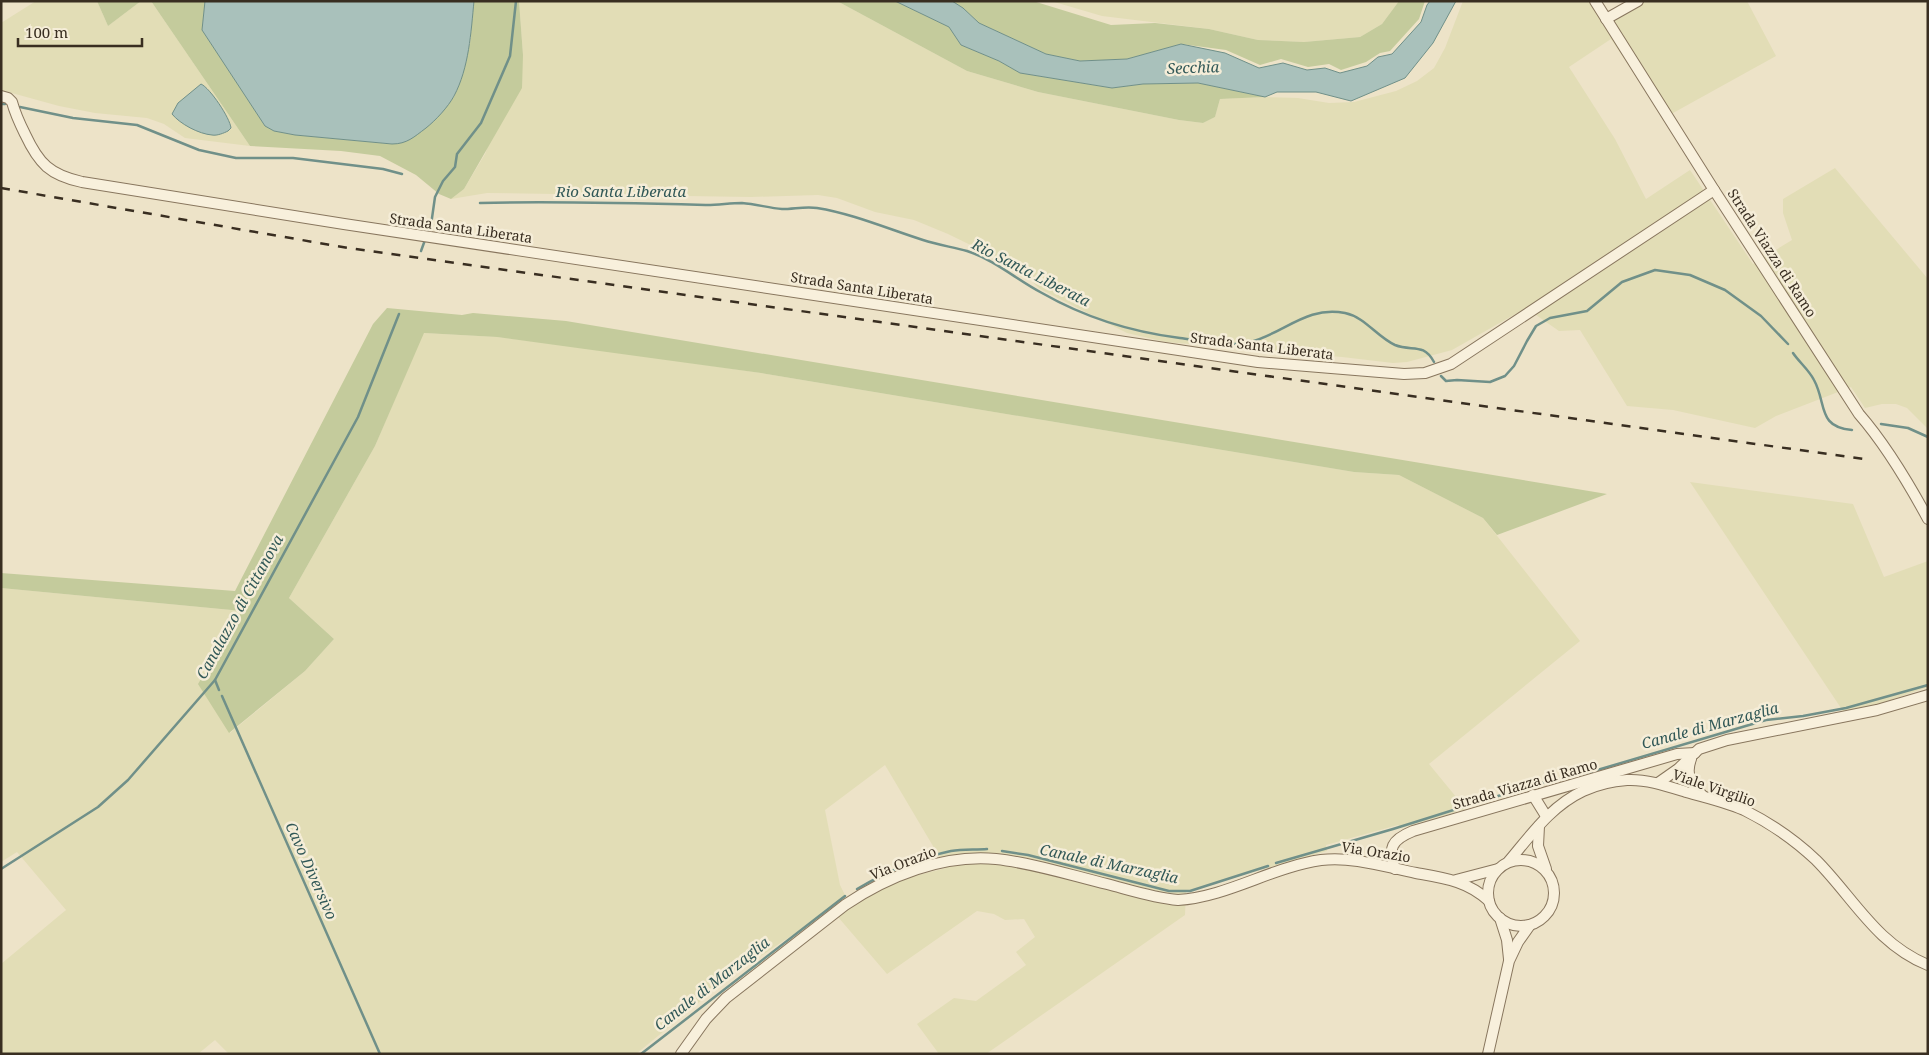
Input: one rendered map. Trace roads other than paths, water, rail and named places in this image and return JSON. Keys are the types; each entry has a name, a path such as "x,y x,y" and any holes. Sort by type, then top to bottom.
{"street":[{"name":"Strada Viazza di Ramo","path":"1595,1 1714,190 1859,414 1908,483 1928,519"},
{"path":"1606,19 1638,1"},
{"name":"Strada Santa Liberata","path":"1,96 8,98 12,102 36,157 52,172 66,178 416,235 1258,362 1409,374 1425,372 1452,364 1714,190"},
{"name":"Strada Viazza di Ramo","path":"1658,783 1678,769 1694,753 1705,747 1727,740 1878,710 1928,695"},
{"name":"Strada Viazza di Ramo","path":"1395,869 1391,850 1394,843 1400,837 1413,831 1677,754 1694,753"},
{"path":"1694,753 1688,770 1688,776 1694,787 1703,797"},
{"name":"Viale Virgilio","path":"1509,861 1546,816 1577,794 1600,785 1627,780 1658,783 1743,810 1792,840 1818,862 1871,925 1892,945 1904,954 1928,965"},
{"path":"1533,796 1546,816"},
{"path":"1508,961 1530,925 1546,915 1553,904 1554,886 1538,846 1539,826"},
{"name":"Via Orazio","path":"681,1054 706,1019 726,998 845,905 898,877 944,862 986,858 1021,863 1178,900 1203,896 1311,862 1343,860 1455,880 1475,889 1489,901"},
{"path":"1488,1054 1508,961 1507,940 1500,918 1489,901 1490,880 1498,869 1509,861 1517,859 1533,861 1546,870"},
{"name":"Via Orazio","path":"1455,880 1498,869"},
{"path":"1500,918 1514,925 1530,925"}],"water":[{"path":"205,1 474,1 466,62 454,96 442,113 426,128 406,141 392,144 295,135 274,131 265,126 202,30"},
{"name":"Secchia","path":"895,1 952,1 963,8 979,23 1046,54 1080,61 1127,59 1181,44 1225,53 1259,68 1283,63 1307,70 1325,68 1340,73 1367,66 1378,57 1392,54 1421,22 1430,1 1456,1 1433,43 1405,78 1351,101 1316,92 1277,92 1265,97 1198,83 1143,84 1112,88 1020,73 999,61 961,45 949,27"},
{"path":"201,84 214,97 230,123 231,128 228,131 216,135 201,133 185,125 172,114 178,103"}],"waterway":[{"name":"Canalazzo di Cittanova","path":"427,235 431,225 435,197 443,181 455,167 457,154 481,123 510,56 516,1"},
{"name":"Rio Santa Liberata","path":"20,107 73,118 137,125 199,150 236,158 293,158 383,169 402,174"},
{"name":"Rio Santa Liberata","path":"480,203 565,202 707,205 742,203 782,209 817,208 858,218 929,242 967,251 996,265 1058,302 1091,316 1144,332 1206,342 1242,343 1262,338 1319,313 1345,313 1359,319 1395,345 1426,352 1434,362"},
{"name":"Canalazzo di Cittanova","path":"421,251 425,240"},
{"name":"Rio Santa Liberata","path":"1441,376 1446,381 1490,382 1505,376 1514,366 1536,326 1550,318 1587,311 1622,282 1655,270 1690,275 1725,290 1761,316 1788,344"},
{"name":"Canalazzo di Cittanova","path":"1,869 98,807 128,780 215,680 358,417 399,314"},
{"name":"Rio Santa Liberata","path":"1793,353 1814,380 1828,419 1841,428 1852,430"},
{"name":"Rio Santa Liberata","path":"1881,424 1908,428 1928,437"},
{"path":"215,680 219,690"},
{"name":"Canale di Marzaglia","path":"1529,786 1594,771 1766,720 1803,716 1846,708 1928,685"},
{"name":"Cavo Diversivo","path":"222,696 380,1054"},
{"name":"Canale di Marzaglia","path":"1276,863 1514,791"},
{"name":"Canale di Marzaglia","path":"857,889 891,871 926,858 951,851 987,849"},
{"name":"Canale di Marzaglia","path":"1002,851 1028,855 1169,891 1190,891 1268,866"},
{"name":"Canale di Marzaglia","path":"641,1054 845,896"}],"railway":[{"path":"1,188 348,248 1871,460"}]}
